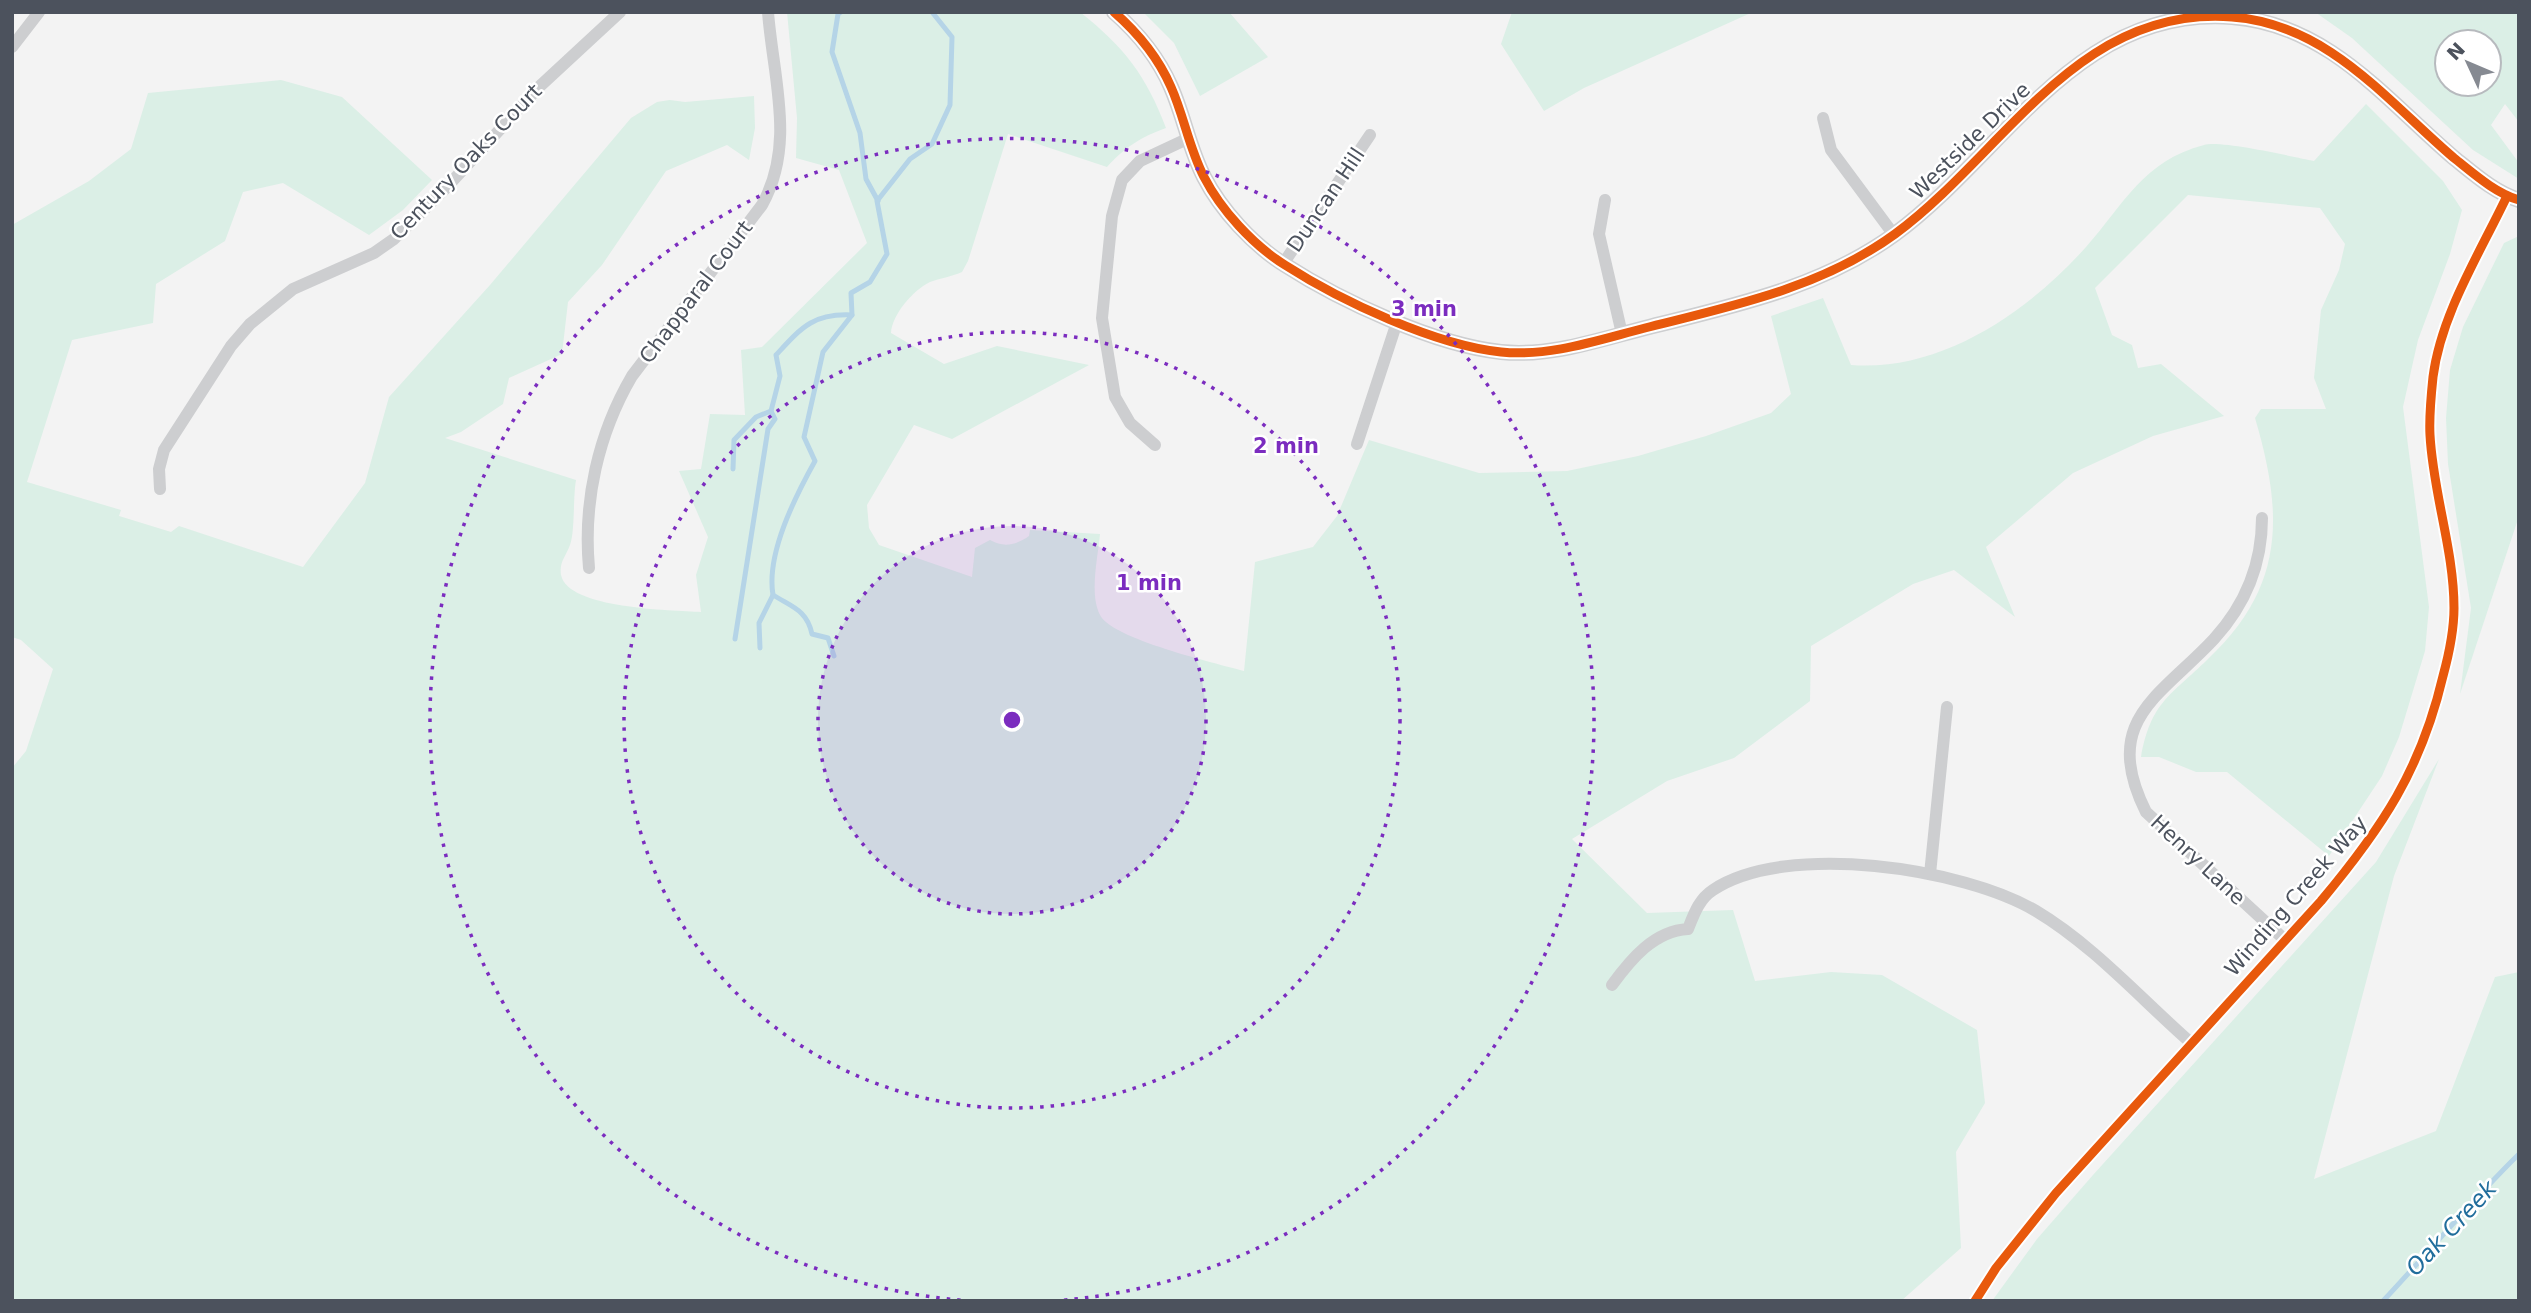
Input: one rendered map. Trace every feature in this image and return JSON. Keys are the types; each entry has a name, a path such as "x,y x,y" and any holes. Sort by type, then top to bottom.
{"street":[{"path":"12,47 39,12"},
{"name":"Century Oaks Court","path":"160,489 159,469 164,450 180,421 250,324 293,289 374,253 394,239 431,204 539,87 620,12"},
{"name":"Chapparal Court","path":"589,568 587,511 594,474 616,405 632,376 762,205 773,186 779,166 781,121 768,12"},
{"name":"Westside Drive","path":"1114,12 1140,35 1165,77 1205,180 1235,220 1283,264 1342,298 1397,322 1464,345 1519,353 1577,346 1622,334 1812,280 1845,266 1894,235 2061,78 2096,50 2151,25 2208,16 2253,19 2316,41 2345,60 2441,147 2513,198"},
{"path":"1823,118 1831,150 1894,235"},
{"name":"Duncan Hill","path":"1283,264 1370,135"},
{"path":"1155,445 1130,423 1115,397 1102,318 1112,216 1122,180 1140,161 1187,139"},
{"name":"Winding Creek Way","path":"1975,1301 1996,1268 2048,1203 2360,854 2399,798 2424,743 2440,691 2450,648 2454,608 2430,435 2434,374 2452,312 2513,198"},
{"path":"1605,201 1599,234 1622,334"},
{"path":"1357,444 1397,322"},
{"name":"Henry Lane","path":"2262,518 2262,538 2253,577 2244,596 2213,640 2171,677 2144,707 2133,732 2130,756 2137,794 2146,812 2285,940"},
{"path":"1930,874 1947,707"},
{"path":"1612,985 1651,943 1670,930 1688,929 1696,907 1712,891 1775,865 1822,863 1930,874 1987,887 2045,916 2190,1042"}],"green space":[{"path":"787,12 1080,12 1109,37 1142,77 1166,128 1134,143 1107,167 1008,134 968,261 962,272 930,282 917,291 899,311 892,326 891,333 944,364 997,346 1089,365 952,439 914,425 867,505 869,528 879,545 972,577 975,548 990,540 1005,545 1019,542 1029,536 1030,530 1100,534 1095,597 1100,615 1108,624 1123,633 1166,649 1244,671 1255,562 1313,547 1337,516 1369,440 1479,473 1567,471 1638,456 1706,436 1771,413 1791,394 1771,316 1823,298 1851,365 1885,365 1918,359 1950,348 2010,315 2037,294 2086,247 2137,186 2165,162 2183,152 2213,144 2314,161 2366,104 2443,181 2462,210 2450,254 2418,340 2403,407 2429,607 2425,651 2399,737 2382,776 2329,856 2227,772 2196,772 2159,757 2141,757 2150,724 2164,701 2234,632 2252,604 2265,576 2273,517 2270,485 2255,418 2261,409 2326,409 2314,378 2321,310 2339,270 2345,244 2320,208 2188,195 2095,288 2112,335 2132,345 2138,368 2161,364 2224,416 2153,436 2073,473 1986,547 2015,617 1954,570 1913,584 1811,646 1810,701 1734,758 1667,781 1572,839 1647,913 1733,910 1755,981 1831,972 1882,975 1977,1030 1985,1103 1956,1152 1961,1248 1901,1301 12,1301 12,768 26,751 53,669 21,640 12,637 12,225 89,181 131,149 148,93 281,80 342,97 432,180 403,210 369,235 283,183 243,192 225,241 156,284 153,323 72,340 27,482 121,510 119,516 171,532 179,526 303,567 365,483 389,397 490,285 631,118 657,102 754,96 755,128 749,160 727,145 666,171 602,265 568,302 562,354 509,378 503,404 461,432 445,438 576,480 572,539 561,570 568,586 582,595 622,606 701,612 696,575 708,537 679,471 701,469 710,414 745,415 741,350 762,347 867,243 839,170 796,158 797,118"},
{"path":"1143,12 1229,12 1268,57 1200,96 1174,43"},
{"path":"1512,12 1753,12 1584,88 1544,111 1501,44"},
{"path":"2315,12 2519,12 2519,122 2505,104 2491,125 2519,163 2519,179 2473,150 2352,38"},
{"path":"2519,236 2519,516 2460,694 2471,608 2448,464 2446,418 2450,370 2463,327 2504,243"},
{"path":"2439,759 2394,876 2314,1179 2436,1131 2495,977 2519,972 2519,1301 1992,1301 2037,1239 2376,862"}],"waterway":[{"path":"841,12 838,14 832,52 860,133 866,179 878,201"},
{"path":"834,656 828,638 812,634 802,614 773,595 774,562 791,508 815,461 804,437 823,352 852,315 851,293 870,282 887,254 877,201 910,159 932,144 950,105 952,37 932,12"},
{"path":"735,639 768,429 775,419 771,411 780,376 776,355 809,324 827,317 852,315"},
{"path":"733,469 734,440 756,417 771,411"},
{"path":"760,648 759,623 773,595"},
{"name":"Oak Creek","path":"2383,1301 2519,1154"}],"cycle path":[{"path":"1114,12 1147,46 1166,76 1199,166 1211,189 1229,214 1261,247 1308,279 1361,307 1447,341 1501,352 1538,352 1592,342 1743,303 1806,282 1837,268 1867,253 1895,234 1934,201 2046,91 2086,59 2129,35 2177,20 2232,17 2266,23 2298,34 2353,68 2477,176 2501,193 2519,200"},
{"path":"1975,1301 1996,1268 2056,1193 2321,901 2381,823 2411,769 2434,710 2449,651 2454,617 2451,565 2430,435 2437,353 2453,307 2507,196"}]}
